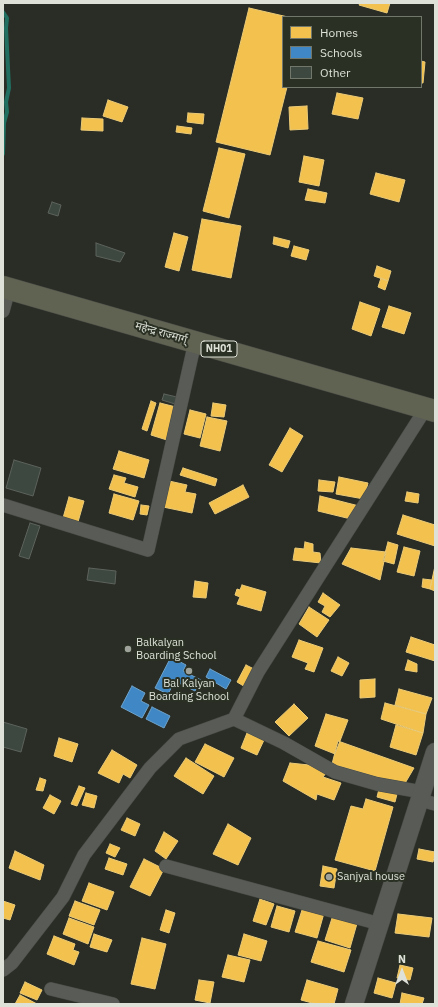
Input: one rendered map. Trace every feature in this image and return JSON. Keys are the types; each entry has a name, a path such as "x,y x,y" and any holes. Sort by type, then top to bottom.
{"highway":[{"name":"महेन्द्र राज्मार्ग्","path":"6,288 430,410"}],"street":[{"path":"3,311 6,288"},
{"path":"3,505 148,550 195,342"},
{"path":"3,970 12,963 63,897 84,855 150,768 179,739 234,718 258,672 430,410"},
{"path":"234,718 284,743 334,772 426,799"},
{"path":"354,1004 380,924 426,799 435,752"},
{"path":"166,866 380,924"},
{"path":"51,989 113,1004"}],"building: Homes":[{"path":"360,3 390,3 387,13 359,5"},
{"path":"249,8 284,16 282,16 282,88 287,88 270,155 216,142"},
{"path":"422,61 425,62 422,83"},
{"path":"337,93 363,98 358,119 332,114"},
{"path":"108,100 128,107 122,122 103,116"},
{"path":"307,106 308,129 290,130 289,107"},
{"path":"188,113 204,114 203,124 187,122"},
{"path":"82,118 103,119 103,131 81,130"},
{"path":"177,126 192,128 191,134 176,132"},
{"path":"219,148 245,154 229,218 203,211"},
{"path":"304,156 324,160 319,186 299,182"},
{"path":"376,173 405,180 399,202 370,194"},
{"path":"308,189 327,193 325,203 305,200"},
{"path":"202,219 241,226 231,278 192,270"},
{"path":"174,233 188,237 179,271 165,267"},
{"path":"274,237 290,241 288,248 273,244"},
{"path":"294,246 309,250 306,260 291,256"},
{"path":"377,266 391,271 388,281 374,276"},
{"path":"381,278 388,281 385,290 378,287"},
{"path":"360,302 380,309 371,336 352,329"},
{"path":"389,306 411,313 404,334 382,327"},
{"path":"151,401 156,403 147,431 142,429"},
{"path":"160,403 176,407 167,440 151,435"},
{"path":"213,403 226,405 224,417 211,416"},
{"path":"190,410 206,414 200,438 184,434"},
{"path":"207,417 227,421 220,451 200,446"},
{"path":"290,428 303,436 282,472 269,465"},
{"path":"119,451 149,460 144,478 113,469"},
{"path":"183,468 217,479 215,486 180,475"},
{"path":"114,475 126,478 124,483 138,487 135,497 109,489"},
{"path":"339,477 368,483 364,499 336,494"},
{"path":"319,480 335,482 333,492 318,491"},
{"path":"169,481 187,485 185,492 196,494 192,513 163,507"},
{"path":"243,485 249,497 215,514 209,503"},
{"path":"407,492 419,494 418,503 405,501"},
{"path":"114,494 139,501 133,520 109,513"},
{"path":"320,496 363,507 355,520 318,511"},
{"path":"69,497 84,501 78,522 63,518"},
{"path":"141,505 149,506 147,515 140,514"},
{"path":"403,515 435,525 435,546 397,534"},
{"path":"305,542 313,544 313,552 320,553 321,563 293,560 295,548 304,549"},
{"path":"388,542 398,545 394,564 383,561"},
{"path":"404,547 420,551 414,576 397,572"},
{"path":"351,548 386,552 380,580 342,564"},
{"path":"435,566 435,591 430,589"},
{"path":"423,579 432,580 430,589 422,587"},
{"path":"195,581 208,583 206,598 193,597"},
{"path":"242,585 266,592 261,611 237,604 240,597 235,595 237,589 240,590"},
{"path":"323,593 340,605 330,617 322,612 325,606 318,602"},
{"path":"309,607 329,620 317,637 299,624"},
{"path":"411,637 435,645 435,661 406,652"},
{"path":"299,640 323,648 314,672 305,669 308,663 292,657"},
{"path":"338,657 349,663 342,676 331,671"},
{"path":"408,660 417,664 417,672 405,670"},
{"path":"246,665 256,670 247,688 237,682"},
{"path":"375,679 375,697 360,698 360,680"},
{"path":"399,689 432,698 426,714 395,705"},
{"path":"385,703 426,714 423,733 381,719"},
{"path":"294,704 308,718 289,736 275,722"},
{"path":"326,714 348,720 335,754 315,746"},
{"path":"396,725 423,733 416,755 390,747"},
{"path":"247,733 264,740 257,755 241,748"},
{"path":"59,738 78,744 72,762 54,756"},
{"path":"338,741 414,768 404,785 332,764"},
{"path":"205,744 234,758 224,777 195,762"},
{"path":"112,750 137,765 130,778 123,774 119,783 98,773"},
{"path":"186,758 214,776 203,794 174,776"},
{"path":"290,763 309,765 326,773 323,777 341,783 334,800 317,794 316,800 283,781"},
{"path":"40,778 46,780 43,791 36,790"},
{"path":"79,786 85,788 77,806 71,804"},
{"path":"379,789 397,794 395,802 377,797"},
{"path":"86,793 97,796 94,808 82,805"},
{"path":"50,795 61,801 54,814 43,808"},
{"path":"366,799 393,807 375,871 335,860 351,806 363,809"},
{"path":"127,818 140,824 135,836 121,830"},
{"path":"228,824 251,838 238,865 213,854"},
{"path":"164,832 178,841 166,859 155,851"},
{"path":"110,844 120,848 115,857 106,853"},
{"path":"419,849 435,852 433,862 417,859"},
{"path":"15,851 44,865 40,880 9,868"},
{"path":"109,858 127,864 123,875 105,869"},
{"path":"144,859 164,869 150,896 130,887"},
{"name":"Sanjyal house","path":"323,866 337,869 334,888 320,886"},
{"path":"89,883 114,892 107,910 82,901"},
{"path":"260,899 274,904 266,925 253,921"},
{"path":"3,901 15,905 10,920 3,918"},
{"path":"75,901 100,910 94,925 69,916"},
{"path":"277,906 295,911 289,932 271,927"},
{"path":"303,907 324,913 317,938 295,932"},
{"path":"166,910 175,913 169,933 160,930"},
{"path":"334,912 358,920 350,948 325,940"},
{"path":"398,914 432,918 429,937 395,933"},
{"path":"69,918 94,927 88,944 63,934"},
{"path":"94,934 112,940 107,952 90,947"},
{"path":"244,934 267,941 261,961 238,955"},
{"path":"54,936 75,944 73,950 79,952 74,965 47,954"},
{"path":"142,938 166,944 155,989 131,984"},
{"path":"318,941 351,950 344,972 311,962"},
{"path":"228,955 250,960 244,982 222,977"},
{"path":"400,965 413,968 410,980 397,978"},
{"path":"378,978 396,983 392,998 374,993"},
{"path":"199,980 214,982 210,1003 195,1000"},
{"path":"307,980 338,989 334,1004 316,1004 301,1000"},
{"path":"25,982 42,990 37,1000 20,993"},
{"path":"402,993 424,998 422,1004 400,1004"},
{"path":"20,995 37,1004 15,1004"}],"building: Schools":[{"path":"171,657 186,665 183,671 201,680 195,691 175,681 168,694 155,688"},
{"path":"210,669 231,680 226,689 206,677"},
{"path":"132,686 145,693 141,701 149,705 142,718 121,707"},
{"path":"152,707 170,716 164,728 146,719"}],"building: Other":[{"path":"52,202 61,205 58,216 48,213"},
{"path":"96,243 125,253 120,262 96,256"},
{"path":"164,394 177,397 175,404 162,400"},
{"path":"14,460 41,468 33,496 6,488"},
{"path":"30,523 40,526 29,559 19,556"},
{"path":"89,568 116,571 115,584 87,580"},
{"path":"3,722 27,729 21,752 3,747"}],"waterway":[{"path":"3,12 7,18 6,28 9,88 6,102 7,112 4,123 3,154"}],"place":[{"name":"Balkalyan Boarding School","path":"128,649"},
{"name":"Bal Kalyan Boarding School","path":"189,671"},
{"name":"Sanjyal house","path":"329,877"}]}
